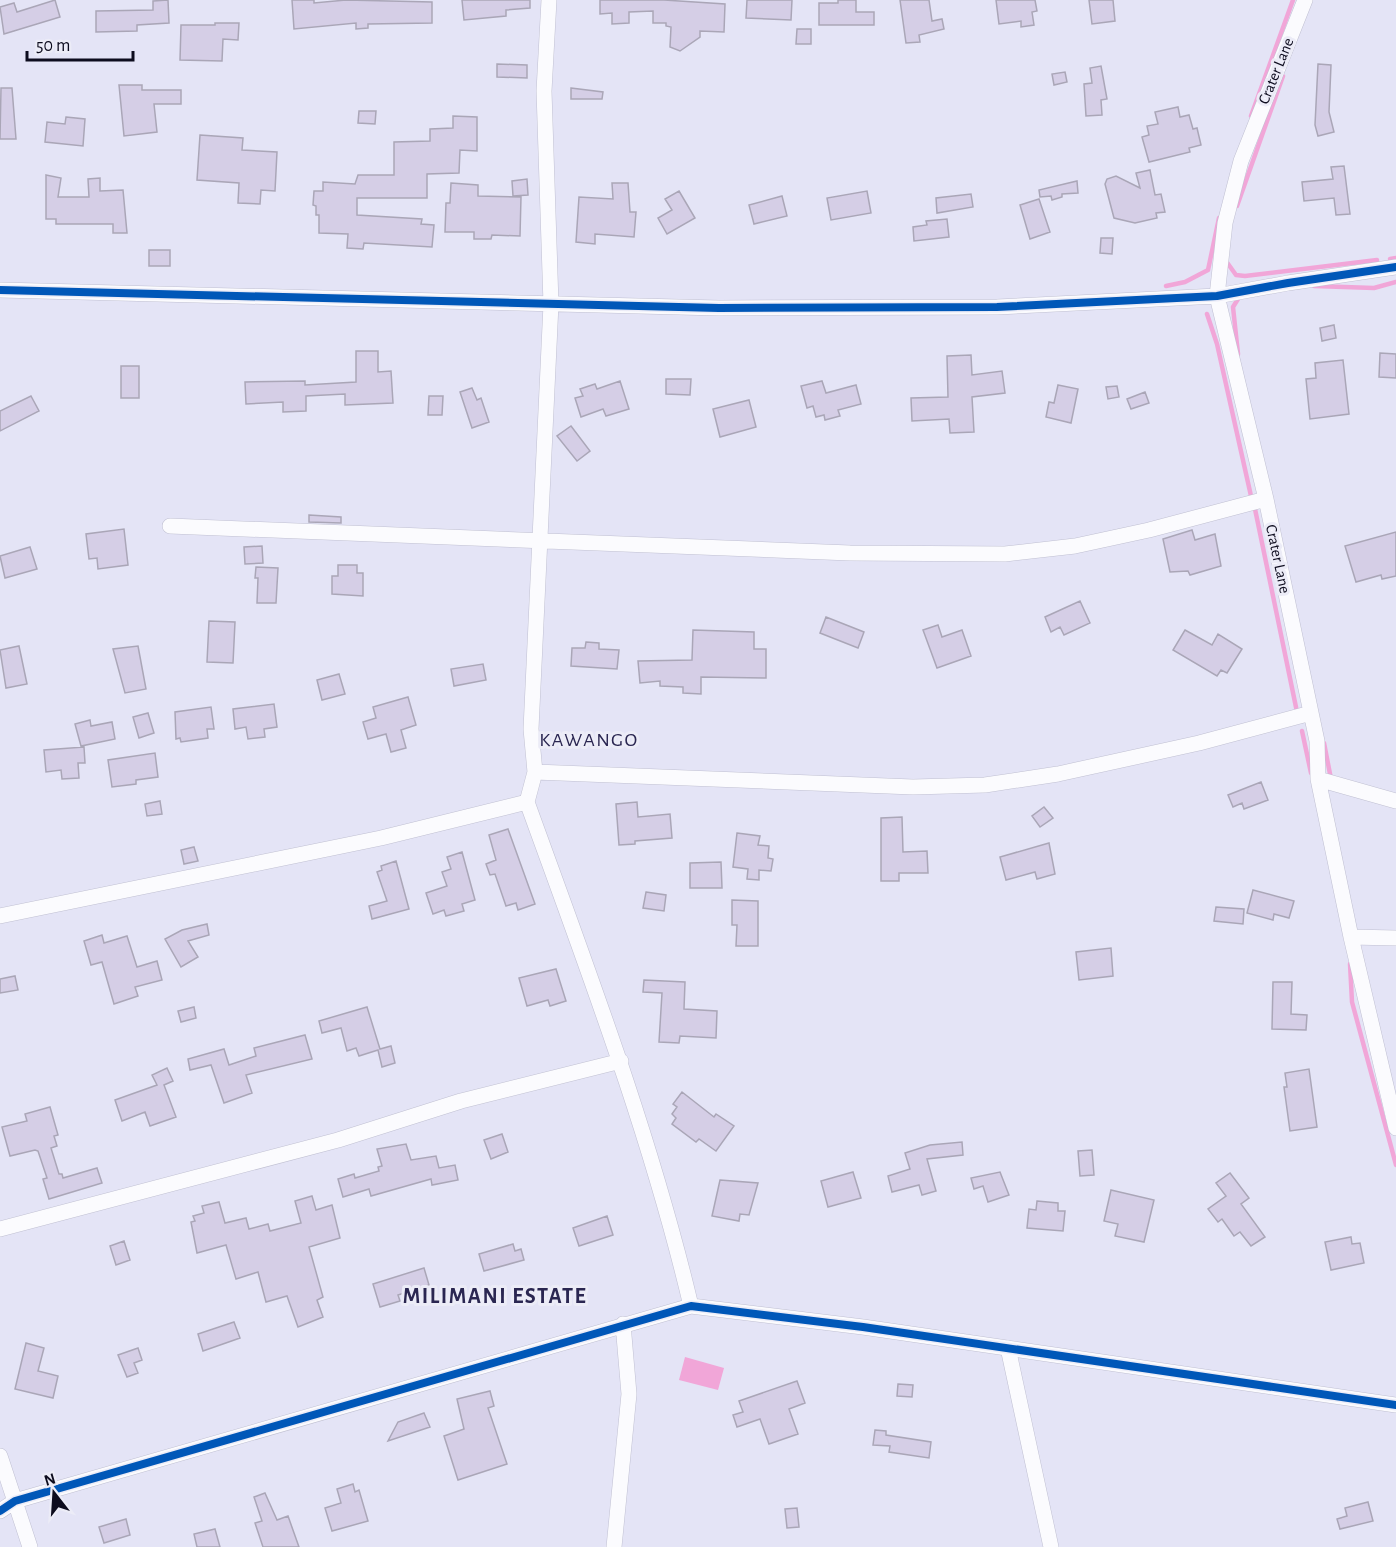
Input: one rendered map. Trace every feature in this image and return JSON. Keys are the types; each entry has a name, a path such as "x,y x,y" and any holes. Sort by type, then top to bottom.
{"street":[{"path":"549,0 544,91 551,304 531,729 535,772 527,802 621,1061 675,1240 691,1306"},
{"name":"Crater Lane","path":"1305,0 1239,167 1225,223 1217,296 1266,499 1317,741 1318,779 1351,937 1396,1128"},
{"path":"0,290 719,308 997,307 1217,296 1396,267"},
{"path":"170,526 850,553 1005,554 1075,546 1149,530 1266,499"},
{"path":"535,772 902,787 985,785 1058,774 1199,743 1311,713"},
{"path":"1318,779 1396,801"},
{"path":"0,916 381,838 527,802"},
{"path":"1351,937 1396,939"},
{"path":"0,1229 338,1140 461,1101 621,1061"},
{"path":"0,1511 15,1501 691,1306 863,1327 1396,1405"},
{"path":"614,1547 629,1394 623,1324"},
{"path":"1008,1348 1051,1547"},
{"path":"0,1456 30,1547"}],"shaded area":[{"path":"685,1357 724,1368 718,1390 679,1380"}],"building":[{"path":"55,0 60,17 4,34 0,7 14,3 17,12"},
{"path":"168,0 169,23 137,25 137,31 96,32 96,11 153,10 153,1"},
{"path":"292,0 314,0 314,3 346,0 432,2 432,23 368,24 368,28 356,29 356,23 294,29"},
{"path":"462,0 530,0 530,8 506,10 506,16 464,20"},
{"path":"600,0 664,0 725,4 724,32 700,31 700,37 680,51 670,47 671,27 666,26 666,23 653,23 653,11 629,12 629,23 612,24 612,13 600,14"},
{"path":"747,0 792,0 791,20 746,18"},
{"path":"838,0 856,0 856,12 874,12 874,25 819,25 819,3 838,3"},
{"path":"900,0 929,0 932,21 942,19 944,29 919,35 920,42 906,43"},
{"path":"996,0 1035,0 1037,11 1032,12 1034,25 1021,27 1021,21 999,24"},
{"path":"1089,0 1113,0 1115,21 1092,24"},
{"path":"215,23 239,23 238,40 223,39 222,61 180,60 181,25 215,25"},
{"path":"797,29 811,29 811,44 796,44"},
{"path":"497,64 527,65 527,78 497,77"},
{"path":"1318,64 1331,65 1329,112 1334,132 1318,136 1315,125"},
{"path":"1101,66 1107,99 1101,100 1102,115 1086,116 1084,84 1092,83 1090,68"},
{"path":"1065,72 1067,82 1054,85 1052,74"},
{"path":"119,85 142,85 142,90 181,90 181,104 154,104 157,132 124,136"},
{"path":"1,88 12,88 16,139 0,139"},
{"path":"571,88 603,92 602,99 571,99"},
{"path":"1178,107 1180,117 1189,115 1193,129 1197,128 1201,145 1189,148 1190,152 1149,162 1142,137 1149,135 1147,126 1158,124 1155,112"},
{"path":"359,111 376,111 375,124 358,123"},
{"path":"453,116 477,117 477,151 460,150 459,173 427,174 427,198 357,198 357,215 422,219 421,224 434,225 432,247 364,243 363,249 347,248 348,234 319,233 319,215 316,215 316,206 313,205 314,191 323,191 323,182 355,184 358,175 394,175 394,142 430,141 430,129 453,128"},
{"path":"66,117 85,119 83,146 45,142 47,122 65,124"},
{"path":"200,135 243,138 242,150 277,152 275,191 261,190 260,204 238,203 239,183 197,180"},
{"path":"1344,166 1350,214 1336,215 1334,198 1304,201 1302,182 1333,179 1331,167"},
{"path":"1150,170 1155,195 1161,194 1165,212 1156,213 1157,218 1135,223 1114,218 1105,184 1107,179 1116,176 1140,188 1136,173"},
{"path":"46,175 61,178 58,197 89,197 88,179 100,178 100,191 123,190 127,233 113,233 113,224 56,224 56,219 46,219"},
{"path":"527,179 528,195 513,196 512,181"},
{"path":"1077,181 1078,193 1062,194 1062,197 1052,200 1051,196 1040,197 1039,190"},
{"path":"451,183 478,185 478,196 521,197 520,236 492,235 491,239 474,239 474,232 445,232 446,203 450,203"},
{"path":"612,183 628,183 630,212 636,212 634,237 595,234 595,244 576,242 579,197 613,199"},
{"path":"679,191 695,218 667,234 658,218 672,210 665,199"},
{"path":"867,191 871,213 831,220 827,198"},
{"path":"971,194 973,207 937,213 936,198"},
{"path":"782,196 787,216 754,224 749,205"},
{"path":"1039,199 1050,232 1030,239 1020,205"},
{"path":"947,219 949,237 914,241 913,227 927,225 926,221"},
{"path":"1101,238 1113,238 1112,254 1100,253"},
{"path":"149,250 170,250 170,266 149,266"},
{"path":"1334,325 1336,338 1322,341 1320,328"},
{"path":"356,351 378,351 378,372 391,371 393,403 345,405 345,394 306,396 306,411 283,412 283,402 246,404 245,382 305,381 305,385 356,382"},
{"path":"1380,353 1396,354 1396,378 1379,377"},
{"path":"971,355 972,375 1002,371 1005,393 972,397 974,432 950,433 949,419 912,421 911,398 948,397 947,356"},
{"path":"1343,360 1349,414 1310,419 1306,379 1316,378 1315,363"},
{"path":"121,366 139,366 139,398 121,398"},
{"path":"666,379 691,379 690,395 666,394"},
{"path":"620,381 629,409 606,416 603,409 581,417 575,398 583,396 580,389 595,384 597,389"},
{"path":"822,381 826,393 856,385 861,404 838,410 840,416 825,420 824,415 816,417 813,406 807,408 801,386"},
{"path":"1058,385 1078,389 1071,423 1046,417 1049,402 1054,403"},
{"path":"1117,386 1119,397 1108,399 1106,387"},
{"path":"472,388 477,400 481,398 489,422 472,428 460,392"},
{"path":"1145,392 1149,403 1131,409 1127,399"},
{"path":"31,396 39,411 0,431 0,411"},
{"path":"429,396 443,396 442,415 428,415"},
{"path":"749,400 756,427 720,437 713,409"},
{"path":"571,426 590,451 577,461 557,436"},
{"path":"309,515 341,517 341,523 309,522"},
{"path":"124,529 128,565 98,569 97,558 89,559 86,534"},
{"path":"1192,530 1195,540 1215,534 1221,566 1190,575 1188,571 1170,572 1163,539"},
{"path":"1396,532 1396,576 1382,579 1381,575 1356,582 1345,546"},
{"path":"262,546 263,563 245,564 244,547"},
{"path":"30,547 37,569 5,578 0,556"},
{"path":"338,565 357,565 357,573 363,573 363,596 332,594 332,576 338,576"},
{"path":"256,567 278,568 276,603 257,603"},
{"path":"1080,601 1090,623 1064,635 1060,627 1051,632 1045,617"},
{"path":"826,617 864,632 858,648 820,633"},
{"path":"209,621 235,622 233,663 207,662"},
{"path":"938,625 942,637 962,630 971,656 937,668 923,630"},
{"path":"693,630 754,632 754,649 766,649 766,678 701,677 701,694 683,693 683,687 660,686 660,681 640,683 638,661 692,660"},
{"path":"1185,630 1212,645 1218,634 1242,649 1227,673 1221,670 1217,676 1173,650"},
{"path":"586,642 599,643 599,649 619,650 617,669 571,666 572,648 585,648"},
{"path":"19,646 27,684 6,688 0,650"},
{"path":"138,646 146,689 125,693 113,649"},
{"path":"483,664 486,680 454,686 451,669"},
{"path":"339,674 345,694 322,700 317,680"},
{"path":"408,697 416,725 401,730 406,748 391,752 386,734 368,739 363,722 376,718 373,707"},
{"path":"274,704 277,727 264,729 265,737 248,739 246,727 235,729 233,709"},
{"path":"211,707 214,729 207,729 208,738 181,742 180,738 176,739 175,712"},
{"path":"148,713 154,733 139,738 133,717"},
{"path":"90,720 91,726 112,722 115,739 81,746 75,724"},
{"path":"84,747 85,763 78,763 79,778 62,779 61,770 46,772 44,750"},
{"path":"155,753 158,777 136,780 136,784 112,787 108,760"},
{"path":"1261,782 1268,800 1244,809 1242,803 1233,807 1228,795"},
{"path":"160,801 162,814 147,816 145,804"},
{"path":"637,802 638,817 670,814 672,838 635,841 635,844 619,845 616,804"},
{"path":"1044,807 1053,818 1040,827 1032,816"},
{"path":"902,817 903,852 927,851 928,873 899,873 899,881 881,881 881,818"},
{"path":"508,829 535,904 518,910 516,903 506,906 495,874 490,875 486,864 496,860 489,835"},
{"path":"737,833 760,836 758,845 769,846 768,858 773,859 771,871 759,870 759,880 747,879 748,869 733,867"},
{"path":"1049,843 1055,874 1037,879 1035,872 1006,880 1000,857"},
{"path":"194,847 198,861 184,864 181,850"},
{"path":"462,852 475,900 462,904 464,911 446,916 444,910 433,914 426,893 447,886 442,872 451,869 447,857"},
{"path":"396,861 409,909 372,919 369,906 387,901 377,872 382,870 381,866"},
{"path":"721,862 722,888 690,888 690,863"},
{"path":"1253,890 1294,901 1289,918 1274,914 1273,920 1247,913"},
{"path":"646,892 666,895 664,911 643,908"},
{"path":"732,900 758,901 758,946 736,946 737,925 732,925"},
{"path":"1216,907 1244,909 1243,924 1214,921"},
{"path":"207,924 209,935 188,941 198,957 181,967 165,939 182,930"},
{"path":"102,935 104,943 127,936 137,967 157,961 162,980 135,987 138,996 114,1004 102,962 91,965 84,941"},
{"path":"1111,948 1113,976 1079,980 1076,952"},
{"path":"556,969 566,1001 550,1006 548,1000 527,1006 519,978"},
{"path":"15,976 18,990 0,993 0,979"},
{"path":"644,980 685,982 684,1009 717,1011 716,1038 680,1036 679,1043 659,1042 662,993 643,992"},
{"path":"1273,982 1292,982 1291,1014 1307,1015 1306,1030 1272,1029"},
{"path":"194,1007 196,1018 181,1022 178,1011"},
{"path":"367,1007 380,1049 391,1046 395,1063 382,1067 378,1050 359,1056 356,1048 347,1051 341,1028 322,1033 319,1021"},
{"path":"305,1035 312,1059 246,1075 252,1093 224,1103 211,1065 190,1070 188,1059 224,1049 229,1065 256,1056 254,1048"},
{"path":"167,1068 173,1081 164,1085 176,1117 150,1126 145,1112 122,1121 115,1100 157,1085 152,1075"},
{"path":"1309,1069 1317,1127 1290,1131 1284,1087 1287,1087 1285,1073"},
{"path":"682,1092 714,1117 716,1114 734,1126 716,1151 699,1139 696,1142 672,1124 676,1118 672,1114 677,1107 673,1104"},
{"path":"50,1107 58,1135 54,1136 57,1146 51,1148 59,1174 62,1174 63,1178 97,1168 102,1183 49,1199 43,1179 47,1178 38,1151 10,1156 2,1127 27,1121 25,1114"},
{"path":"502,1134 508,1152 491,1159 484,1140"},
{"path":"962,1142 963,1155 927,1159 936,1191 922,1195 919,1185 892,1192 888,1176 910,1169 905,1153 930,1145"},
{"path":"406,1144 411,1160 436,1156 439,1168 455,1165 458,1180 432,1185 431,1179 371,1196 369,1189 343,1197 338,1179 354,1174 355,1178 379,1171 378,1167 382,1166 377,1149"},
{"path":"1092,1150 1094,1175 1080,1176 1078,1151"},
{"path":"853,1172 861,1198 828,1207 821,1181"},
{"path":"1000,1172 1009,1195 988,1202 983,1186 974,1189 971,1178"},
{"path":"1230,1173 1249,1198 1241,1204 1265,1237 1251,1246 1240,1232 1234,1236 1222,1219 1218,1222 1208,1209 1226,1196 1216,1183"},
{"path":"720,1180 758,1183 749,1215 740,1214 739,1221 712,1216"},
{"path":"1111,1190 1154,1200 1144,1242 1115,1236 1118,1224 1104,1221"},
{"path":"312,1196 316,1210 332,1205 340,1238 309,1247 323,1297 317,1300 323,1317 298,1327 287,1296 266,1302 258,1272 236,1279 226,1245 197,1253 191,1222 195,1221 193,1216 204,1213 202,1206 219,1202 225,1223 246,1218 249,1229 268,1224 270,1231 301,1223 295,1201"},
{"path":"1037,1201 1058,1203 1058,1211 1065,1211 1063,1231 1027,1228 1029,1209 1036,1210"},
{"path":"607,1216 613,1235 579,1246 573,1228"},
{"path":"1351,1237 1352,1244 1360,1243 1364,1263 1331,1270 1325,1242"},
{"path":"124,1241 130,1260 116,1265 110,1246"},
{"path":"513,1244 515,1251 521,1249 524,1260 484,1271 479,1254"},
{"path":"424,1268 429,1285 398,1295 400,1301 380,1307 373,1284"},
{"path":"234,1322 240,1338 203,1351 198,1334"},
{"path":"26,1343 44,1348 38,1371 58,1376 53,1398 15,1389"},
{"path":"138,1348 142,1360 134,1363 138,1373 127,1377 118,1355"},
{"path":"797,1381 805,1403 789,1409 798,1434 769,1444 760,1419 737,1427 733,1415 743,1412 739,1401"},
{"path":"898,1384 913,1385 912,1397 897,1396"},
{"path":"490,1391 494,1406 488,1408 507,1464 458,1480 444,1436 464,1429 457,1399"},
{"path":"424,1413 430,1427 388,1441 398,1422"},
{"path":"875,1430 886,1431 886,1435 931,1442 929,1458 889,1452 890,1446 873,1445"},
{"path":"353,1484 355,1492 359,1490 368,1521 332,1531 325,1508 341,1503 337,1489"},
{"path":"265,1493 277,1520 288,1516 299,1547 263,1547 255,1523 262,1521 254,1497"},
{"path":"1368,1502 1373,1521 1340,1529 1337,1519 1347,1516 1345,1508"},
{"path":"797,1508 799,1527 787,1528 785,1509"},
{"path":"126,1519 130,1535 104,1543 99,1527"},
{"path":"215,1529 220,1547 197,1547 194,1534"}],"waterway":[{"path":"1251,116 1293,0"},
{"path":"1237,206 1283,76"},
{"path":"1166,286 1185,282 1208,270 1219,218"},
{"path":"1390,259 1396,258"},
{"path":"1226,261 1236,275 1245,276 1377,260"},
{"path":"1314,286 1374,288 1396,282"},
{"path":"1238,299 1233,307 1238,354"},
{"path":"1207,314 1217,344 1251,496"},
{"path":"1255,509 1297,712"},
{"path":"1302,731 1311,773"},
{"path":"1324,743 1331,779"},
{"path":"1350,964 1352,1002 1396,1165"}],"cycle path":[{"path":"0,290 719,308 997,307 1217,296 1396,267"},
{"path":"0,1511 15,1501 691,1306 863,1327 1396,1405"}],"district":[{"name":"KAWANGO","path":"589,740"},
{"name":"MILIMANI ESTATE","path":"495,1296"}]}
